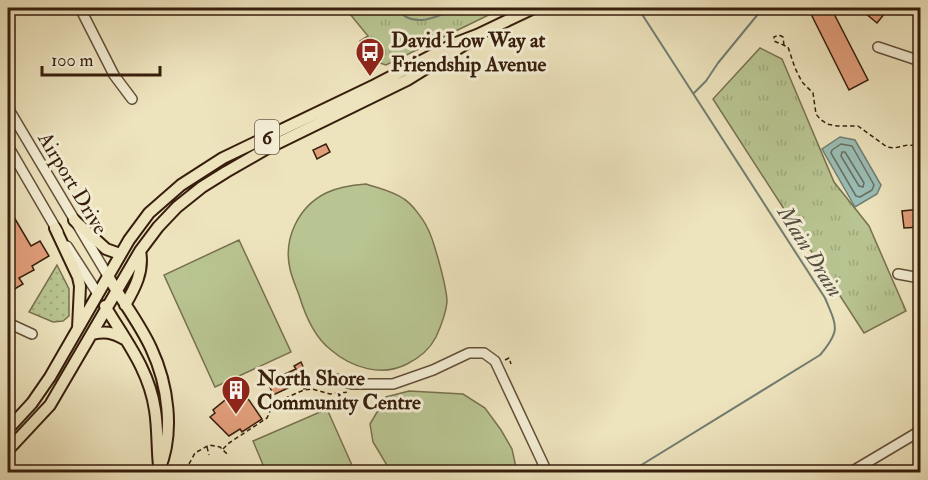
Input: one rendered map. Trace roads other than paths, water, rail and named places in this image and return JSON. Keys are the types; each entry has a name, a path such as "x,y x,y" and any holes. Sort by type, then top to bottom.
{"main road":[{"name":"6","path":"98,294 120,254 149,213 194,176 223,158 460,49 477,35 534,8"},
{"name":"6","path":"140,251 177,207 215,178 405,75"},
{"path":"74,220 106,249 120,254"},
{"path":"56,228 80,286 78,328"},
{"path":"8,450 50,405 140,251"},
{"path":"125,305 139,275 142,262 140,251"},
{"path":"108,276 150,347 163,386 167,428 165,455 159,471"},
{"path":"8,429 42,389 98,294 130,342 142,366 153,397 158,430 159,471"},
{"path":"92,334 113,333 130,342"}],"street":[{"path":"80,8 114,75 132,99"},
{"path":"878,47 921,61"},
{"name":"Airport Drive","path":"8,108 108,276"},
{"name":"Airport Drive","path":"8,146 98,294"},
{"path":"898,274 921,278"},
{"path":"8,323 32,334"},
{"path":"336,379 352,384 393,384 433,370 469,353 484,353 495,361 547,472"},
{"path":"851,472 921,431"}],"water":[{"path":"840,137 855,140 881,185 877,194 855,207 822,149"}],"waterway":[{"path":"397,8 403,15 417,20 433,18 457,8"},
{"name":"Main Drain","path":"630,472 820,355 831,340 835,328 825,298 638,8"},
{"path":"694,93 763,8"}],"place":[{"name":"David Low Way at Friendship Avenue","path":"370,78"},
{"name":"North Shore Community Centre","path":"236,416"}]}
